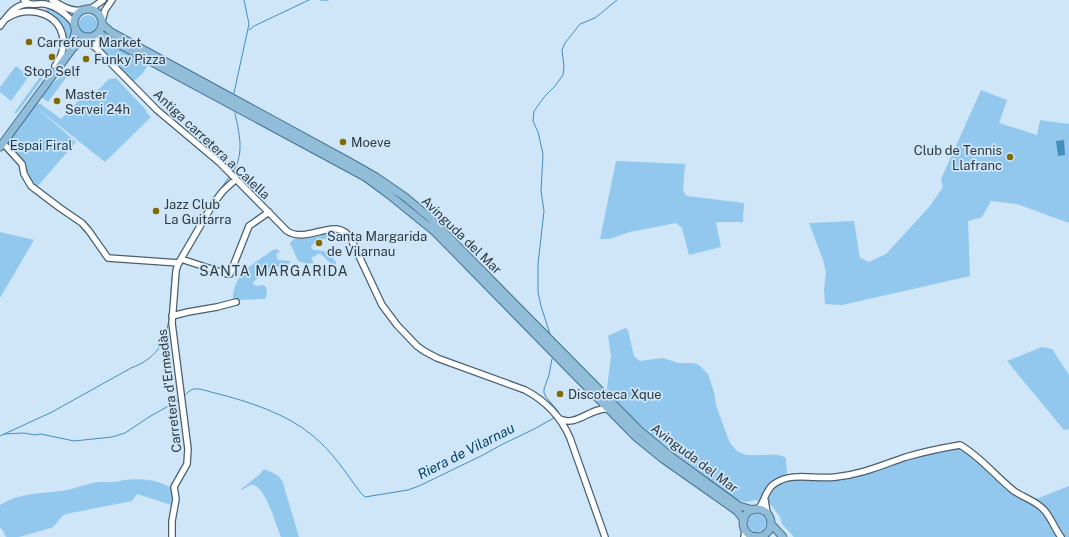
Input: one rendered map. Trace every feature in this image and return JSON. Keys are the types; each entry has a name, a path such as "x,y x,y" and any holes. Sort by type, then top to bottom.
{"main road":[{"path":"1,143 71,45 75,28 75,18 84,10 93,9 98,12 102,23 112,36"},
{"path":"98,33 102,23"},
{"path":"75,28 86,39"},
{"path":"1,143 73,47 98,33 112,36"},
{"name":"Avinguda del Mar","path":"112,36 358,174 387,193 434,231 636,437 663,460 737,511 744,520"},
{"name":"Avinguda del Mar","path":"112,36 348,160 405,197 445,233 639,430 669,455 739,506 755,510"},
{"path":"771,524 768,531 760,536 748,532 745,529 744,520 749,512 755,510 767,513 771,520 771,524 783,537"}],"street":[{"path":"24,0 48,5 66,15 72,21 75,28"},
{"path":"52,0 70,10 75,11 92,8 103,0"},
{"path":"102,23 105,10 112,0"},
{"path":"36,3 44,12 54,19 62,34 62,52 55,66"},
{"path":"2,24 15,8 20,5 36,3"},
{"path":"2,24 7,17 21,11 37,10 44,12"},
{"path":"98,33 97,46 99,51"},
{"name":"Antiga carretera a Calella","path":"86,39 157,110 228,171 270,212 287,231 292,234 307,235 333,229 346,231 382,305 404,333 417,346 437,358 517,386 531,393 548,405 567,431 572,442 605,537"},
{"path":"1,143 22,164 24,174 31,186 86,227 108,258 180,261 230,274 249,226 270,212"},
{"name":"Carretera d'Ermedàs","path":"172,537 172,521 176,499 174,487 187,464 188,459 188,449 172,332 176,271 180,261 217,200 235,178"},
{"path":"172,316 236,302"},
{"path":"597,397 600,405 598,410"},
{"path":"567,431 567,426 571,422 598,410 608,408"},
{"path":"559,419 571,422"},
{"path":"755,510 765,499 768,491 774,484 789,477 835,477 864,472 907,457 960,445 969,450 1014,490 1025,498 1036,503 1045,511 1061,537"},
{"path":"765,499 767,513"},
{"path":"744,537 745,529"}],"green space":[{"path":"47,8 70,22 72,31 67,46 65,46 65,44 67,44 67,39 63,26 51,12 47,13"},
{"path":"88,15 94,18 97,24 94,30 88,33 82,30 79,24 82,18"},
{"path":"108,41 149,64 142,74 133,82 102,50 102,42"},
{"path":"16,66 29,76 11,101 0,92 0,87"},
{"path":"70,69 71,71 48,102 40,96 45,90"},
{"path":"42,74 43,78 17,113 14,113"},
{"name":"Espai Firal","path":"116,78 151,117 105,162 37,108 76,142 36,188 6,144 36,102 61,119 89,90 93,95 109,79"},
{"path":"981,90 1007,100 999,123 1037,135 1040,120 1069,124 1069,223 1017,204 991,201 982,217 968,221 970,276 842,305 825,304 824,290 826,272 809,223 854,221 860,258 869,262 886,254 930,206 943,187 941,179"},
{"path":"616,161 685,164 683,191 687,196 744,203 743,222 717,222 721,247 689,255 682,228 676,223 630,232 609,239 600,239"},
{"path":"331,231 337,237 330,240 324,239 313,244 311,247 313,250 324,251 329,254 336,262 336,266 330,263 320,253 311,258 314,263 307,264 298,261 290,243 294,239 305,238"},
{"path":"0,232 34,240 0,298"},
{"path":"277,249 280,252 276,254 278,260 291,261 286,267 281,266 268,270 253,282 253,284 257,286 264,285 267,292 265,299 233,299 234,290 241,275 252,264 273,250"},
{"path":"625,328 628,330 634,356 640,361 663,358 678,363 693,363 699,365 708,374 714,392 716,405 729,441 737,451 742,454 781,456 786,458 787,475 823,477 861,472 953,443 978,461 1024,500 1039,498 1069,486 1069,537 794,537 782,524 780,517 772,506 756,500 745,502 736,499 657,439 637,422 608,392 607,388 611,356 608,336"},
{"path":"1042,347 1052,349 1069,375 1069,429 1064,430 1007,361"},
{"path":"264,469 278,476 283,482 299,537 281,537 263,493 258,488 252,485 242,490 241,489 259,475"},
{"path":"124,480 148,480 166,485 171,488 173,502 171,505 137,494 132,501 66,514 51,528 19,537 6,537 0,528 0,505 9,500 27,495 66,490 96,482 115,482"},
{"path":"753,514 761,514 766,519 764,530 761,532 753,532 748,527 748,519"}],"shaded area":[{"path":"1064,140 1065,155 1058,156 1056,141"}],"waterway":[{"path":"234,93 249,24 244,0"},
{"path":"249,30 254,26 309,0"},
{"path":"321,0 328,0"},
{"path":"560,344 550,335 538,292 538,264 544,211 541,191 543,154 538,132 533,121 534,111 563,75 564,67 562,50 565,43 580,24 595,18 617,0"},
{"path":"233,172 237,165 240,150 235,113"},
{"path":"206,211 230,176"},
{"path":"177,260 192,235"},
{"path":"0,436 52,412 147,360 157,350 164,338 168,325 174,265"},
{"name":"Riera de Vilarnau","path":"552,359 544,393 558,413"},
{"name":"Riera de Vilarnau","path":"184,396 193,389 202,390 253,404 292,421 303,428 326,448 365,497 408,490 419,486 554,418"},
{"name":"Riera de Vilarnau","path":"4,434 41,434 74,441 112,437 125,433 179,400"}],"place":[{"name":"Carrefour Market","path":"29,42"},
{"name":"Stop Self","path":"52,57"},
{"name":"Funky Pizza","path":"86,59"},
{"name":"Master Servei 24h","path":"57,101"},
{"name":"Moeve","path":"343,142"},
{"name":"Club de Tennis Llafranc","path":"1010,157"},
{"name":"Jazz Club La Guitarra","path":"156,211"},
{"name":"Santa Margarida de Vilarnau","path":"319,243"},
{"name":"Discoteca Xque","path":"560,394"}],"district":[{"name":"SANTA MARGARIDA","path":"274,271"}]}
